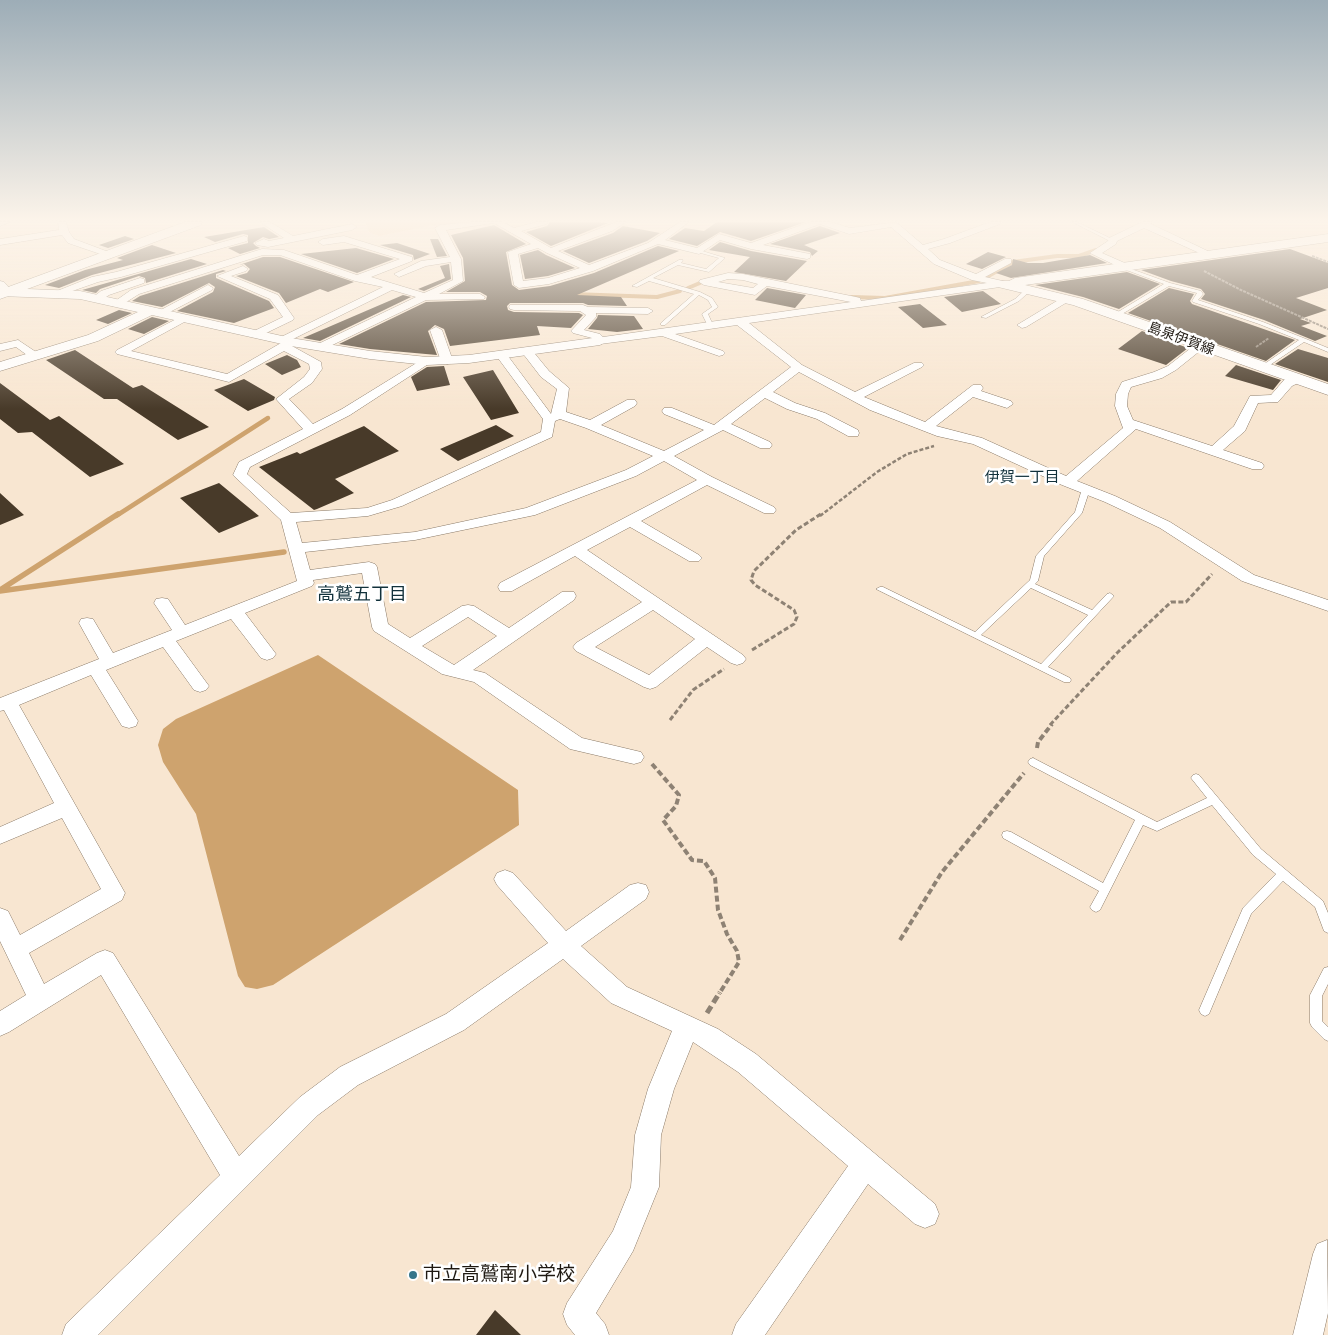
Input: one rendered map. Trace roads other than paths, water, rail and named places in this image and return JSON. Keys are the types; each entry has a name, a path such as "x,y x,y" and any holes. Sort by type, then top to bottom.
{"main road":[{"path":"2,291 21,284"},
{"name":"島泉伊賀線","path":"1004,284 1065,299 1294,380 1328,390"}],"street":[{"path":"57,293 81,284"},
{"path":"96,299 106,293 132,284"},
{"path":"116,304 136,292 160,284"},
{"path":"242,284 274,298 290,318 256,334"},
{"path":"386,284 426,297 480,297"},
{"path":"320,347 451,284"},
{"path":"519,284 553,290 563,284"},
{"path":"716,284 755,292 764,284"},
{"path":"772,284 871,303"},
{"path":"2,291 57,293 96,299 256,334 286,343 428,361 446,361 600,341 663,328 710,325 1001,284"},
{"path":"184,318 121,352 229,378 286,343 392,286"},
{"path":"0,367 107,332 208,288"},
{"path":"553,290 566,308"},
{"path":"1022,325 1065,299"},
{"path":"514,307 583,308 592,315 577,331 596,336 600,341"},
{"path":"585,310 648,311"},
{"path":"739,321 798,367 874,407 927,428 977,441 1165,525 1248,578 1328,606"},
{"path":"663,328 719,353"},
{"path":"436,330 446,361"},
{"path":"0,348 18,343 35,356"},
{"path":"286,343 316,362 316,369 308,380 282,399 311,430"},
{"path":"1067,482 1130,429 1121,406 1122,394 1126,385 1158,375 1172,368 1200,346"},
{"path":"288,518 368,512 397,503 547,434 564,388 545,374 527,350"},
{"path":"502,354 554,417"},
{"path":"15,949 114,893 66,807 4,704 306,583 288,518 240,475 244,464 346,412 428,361"},
{"path":"855,397 918,365"},
{"path":"297,548 415,536 530,512 631,473 719,428 798,367"},
{"path":"1214,450 1240,428 1254,399 1274,399 1288,383 1294,380"},
{"path":"927,428 974,390 1007,404"},
{"path":"765,392 792,406 821,416 853,433"},
{"path":"591,425 631,403"},
{"path":"668,412 765,445"},
{"path":"554,417 568,416 664,456 707,480 770,510"},
{"path":"1127,422 1257,466"},
{"path":"506,587 707,480"},
{"path":"631,521 694,558"},
{"path":"576,550 738,660"},
{"path":"304,576 369,567 380,627 448,670 479,677 577,744 634,757"},
{"path":"457,672 568,596"},
{"path":"162,603 174,636 200,686"},
{"path":"653,603 582,647 650,682 706,639"},
{"path":"410,646 468,610 509,636"},
{"path":"234,611 268,654"},
{"path":"87,623 102,664 130,721"},
{"path":"0,836 66,807"},
{"path":"505,879 564,945 618,995 709,1037 747,1063 925,1214"},
{"path":"77,1335 309,1106 349,1076 455,1022 638,892"},
{"path":"0,918 40,1000"},
{"path":"0,1024 104,960 237,1178"},
{"path":"594,1335 578,1314 623,1240 645,1187 648,1135 660,1088 692,1029"},
{"path":"747,1335 865,1165"},
{"path":"1308,1335 1327,1254"}],"lane":[{"path":"667,284 698,293 710,299 716,307 705,314 710,325"},
{"path":"1115,316 1168,284"},
{"path":"1169,284 1199,292 1200,294 1195,301 1328,350"},
{"path":"984,317 1017,300 1027,291"},
{"path":"663,328 698,293"},
{"path":"1262,368 1304,340"},
{"path":"976,636 1034,582 1040,556 1078,513 1086,489"},
{"path":"1030,585 1093,614"},
{"path":"880,589 1067,680"},
{"path":"1042,668 1110,596"},
{"path":"1033,762 1157,827 1214,799"},
{"path":"1196,778 1257,852 1319,904 1328,928"},
{"path":"1096,907 1141,819"},
{"path":"1007,835 1105,889"},
{"path":"1204,1010 1247,912 1283,874"},
{"path":"1328,972 1316,995 1316,1023 1328,1035"}],"waterway":[{"path":"688,288 697,284"},
{"path":"852,297 885,298 961,284"},
{"path":"572,294 657,297 680,291"},
{"path":"116,516 268,418"},
{"path":"0,590 118,514"},
{"path":"0,591 284,552"}],"place":[{"name":"市立高鷲南小学校","path":"413,1275"}],"district":[{"name":"伊賀一丁目","path":"1022,478"},
{"name":"高鷲五丁目","path":"362,595"}]}
